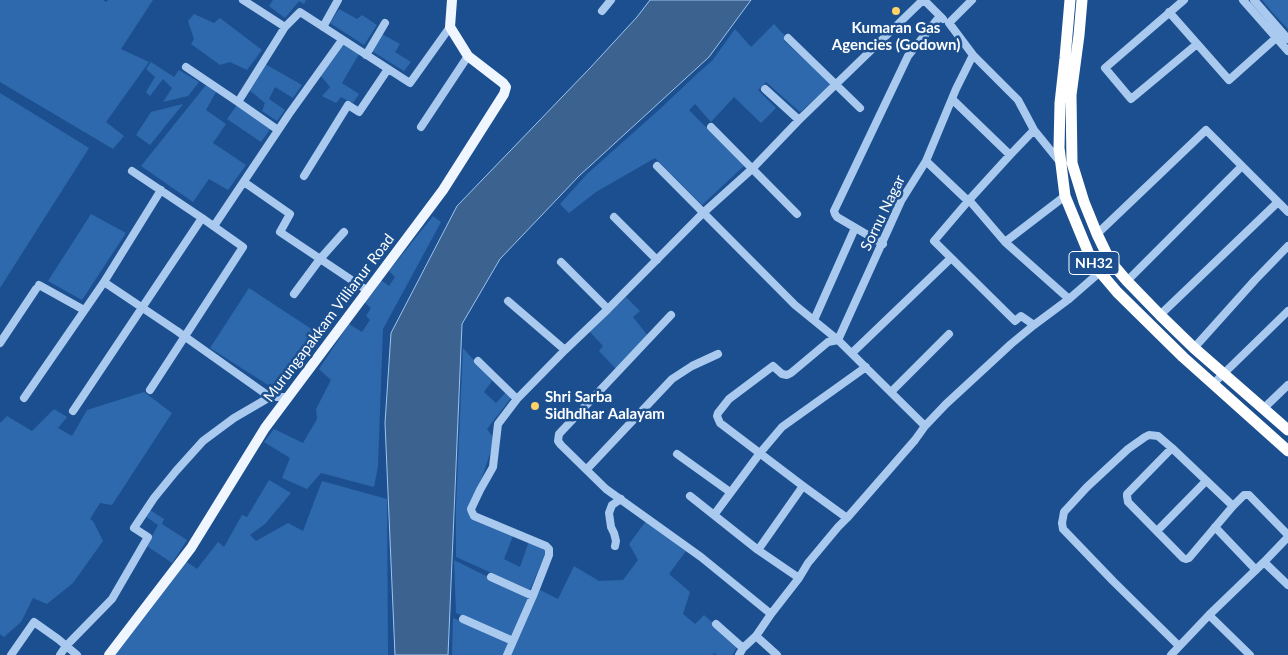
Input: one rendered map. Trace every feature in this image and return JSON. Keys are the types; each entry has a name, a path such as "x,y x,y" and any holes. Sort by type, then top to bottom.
{"highway":[{"name":"NH32","path":"1070,0 1060,103 1059,148 1065,196 1091,259 1117,292 1150,325 1288,451"},
{"name":"NH32","path":"1082,0 1071,95 1072,162 1084,202 1097,234 1110,261 1160,315 1194,348 1288,430"}],"main road":[{"path":"450,27 452,0"},
{"name":"Murungapakkam Villianur Road","path":"109,655 191,548 265,428 444,190 504,94 506,87 499,79 468,56 450,27"}],"street":[{"path":"243,0 285,28"},
{"path":"324,27 338,0"},
{"path":"602,11 611,0"},
{"path":"507,655 533,596 549,555 549,550 546,546 474,516 472,512 471,509 492,467 498,424 518,399 565,350 924,0 948,23 973,55 1018,100 1034,130 1061,163"},
{"path":"948,23 972,0"},
{"path":"1184,0 1105,68 1131,99 1197,44"},
{"path":"1243,0 1288,51"},
{"path":"1254,0 1288,39"},
{"path":"238,102 285,28 300,12 410,83 450,27"},
{"path":"1170,12 1228,80 1276,38"},
{"path":"883,244 836,216 834,212 835,207 908,56 940,16"},
{"path":"366,55 385,23"},
{"path":"788,38 860,108"},
{"path":"214,226 278,130 342,40"},
{"name":"Sornu Nagar","path":"838,340 901,201 926,161 973,55"},
{"path":"422,127 468,56"},
{"path":"186,67 278,130"},
{"path":"304,176 348,105 359,112 388,68"},
{"path":"765,89 799,120"},
{"path":"952,99 1010,155"},
{"path":"711,127 797,214"},
{"path":"1034,130 969,200 934,242 1014,321 1021,316 1034,325"},
{"path":"1097,234 1206,130 1288,212"},
{"path":"926,161 969,200 1006,242 1069,299"},
{"path":"657,166 795,305 852,353 925,426"},
{"path":"1127,281 1242,166"},
{"path":"132,171 243,247 150,390"},
{"path":"244,182 290,214 280,232 368,291"},
{"path":"24,398 104,282 161,190"},
{"path":"1006,242 1065,196"},
{"path":"1160,315 1278,202"},
{"path":"614,217 657,260"},
{"path":"73,411 202,218"},
{"path":"814,320 855,228"},
{"path":"294,294 320,259 344,232"},
{"path":"1194,348 1288,246"},
{"path":"852,353 950,258"},
{"path":"561,262 608,309"},
{"path":"716,624 741,652 756,636 808,563 925,426 1011,344 1100,272"},
{"path":"104,282 270,397"},
{"path":"0,343 38,287 84,310"},
{"path":"508,301 565,350"},
{"path":"1213,384 1288,311"},
{"path":"671,315 558,437 560,443 606,489 701,557 770,614"},
{"path":"891,392 950,334"},
{"path":"838,340 828,342 791,373 782,374 773,366 729,399 718,413 718,418 720,423 847,518"},
{"path":"587,469 672,379 692,366 718,354"},
{"path":"478,361 518,399"},
{"path":"714,515 782,426 866,367"},
{"path":"1264,408 1288,385"},
{"path":"60,655 66,646 112,599 148,537 134,528 154,498 176,471 203,441 234,418 270,397 288,397"},
{"path":"1179,646 1112,581 1063,529 1064,512 1087,487 1128,449 1149,435 1158,436 1233,506"},
{"path":"1172,448 1127,496 1128,502 1183,558 1189,558 1244,495 1249,495 1288,536 1256,570 1208,615 1172,655"},
{"path":"677,454 730,492"},
{"path":"1157,530 1206,481"},
{"path":"758,550 803,486"},
{"path":"690,496 758,550 799,578"},
{"path":"614,546 616,541 610,527 609,514 612,505 621,499"},
{"path":"1215,527 1256,570"},
{"path":"1264,562 1288,585"},
{"path":"491,576 533,596"},
{"path":"1208,615 1250,655"},
{"path":"464,619 513,641"},
{"path":"11,655 34,622 77,655"},
{"path":"756,636 777,655"}],"shaded area":[{"path":"0,0 103,0 106,2 108,0 153,0 121,49 149,62 106,122 124,136 113,149 0,82"},
{"path":"273,0 306,0 304,4 299,1 285,18 269,6"},
{"path":"650,0 751,0 709,57 579,176 500,259 462,324 448,655 395,655 385,423 391,333 457,206 590,68"},
{"path":"1262,0 1288,0 1288,29 1273,13"},
{"path":"339,9 357,19 362,15 377,25 364,45 330,23"},
{"path":"194,14 214,23 220,18 262,50 247,70 230,62 220,65 191,44 194,39 188,21"},
{"path":"774,24 786,37 784,41 832,84 800,112 766,82 758,90 776,108 761,123 734,97 711,122 695,104 689,110 744,166 702,205 655,158 596,192 569,213 560,204 587,174 712,61 735,29 751,47"},
{"path":"382,34 400,44 395,52 411,62 404,71 372,51"},
{"path":"342,43 359,54 342,83 359,94 353,103 341,97 336,103 322,96 330,87 321,76"},
{"path":"151,62 174,77 179,70 199,82 188,96 163,102 172,88 163,79 150,96 146,92 155,77 146,69"},
{"path":"265,64 302,85 293,98 275,87 269,99 285,110 277,121 262,111 265,103 248,89"},
{"path":"206,85 216,92 206,110 226,124 213,143 246,165 228,190 209,179 193,202 141,166"},
{"path":"0,93 89,148 0,288"},
{"path":"183,104 150,145 136,135 151,112"},
{"path":"237,105 271,128 261,142 227,119"},
{"path":"91,214 126,233 82,300 48,281"},
{"path":"433,216 441,222 383,329 378,466 374,487 321,473 307,489 282,478 290,458 264,442 274,429 303,443 317,419 316,409 331,380 319,369 349,324 362,332 370,320 366,316 371,308 364,302 381,280 389,286 395,277 389,271"},
{"path":"249,288 316,332 276,390 210,348"},
{"path":"626,297 640,311 633,317 648,336 616,369 599,351 603,346 590,332"},
{"path":"463,348 492,381 484,392 496,403 506,392 511,398 487,429 492,436 492,447 481,481 468,511 469,516 513,536 504,559 520,567 529,541 546,551 530,590 456,557 456,508"},
{"path":"144,392 172,413 112,505 100,503 90,519 93,521 103,541 73,583 47,604 33,598 21,622 4,637 0,634 0,423 7,416 32,431 54,409 67,417 58,428 72,436 87,410"},
{"path":"269,480 291,493 265,524 250,535 256,541 288,523 303,531 322,481 387,499 388,655 112,655 184,560 197,569 218,542 224,547 242,515 247,517"},
{"path":"150,510 164,519 162,524 187,540 172,563 147,546 158,525 145,516"},
{"path":"646,521 686,551 669,574 690,592 683,614 695,624 704,615 738,646 732,655 717,655 714,653 713,655 511,655 540,590 558,599 574,566 599,581 623,580 638,560 629,544"},
{"path":"454,560 528,597 511,636 456,613"},
{"path":"453,618 509,642 503,655 452,655"}],"place":[{"name":"Kumaran Gas Agencies (Godown)","path":"896,11"},
{"name":"Shri Sarba Sidhdhar Aalayam","path":"535,406"}]}
